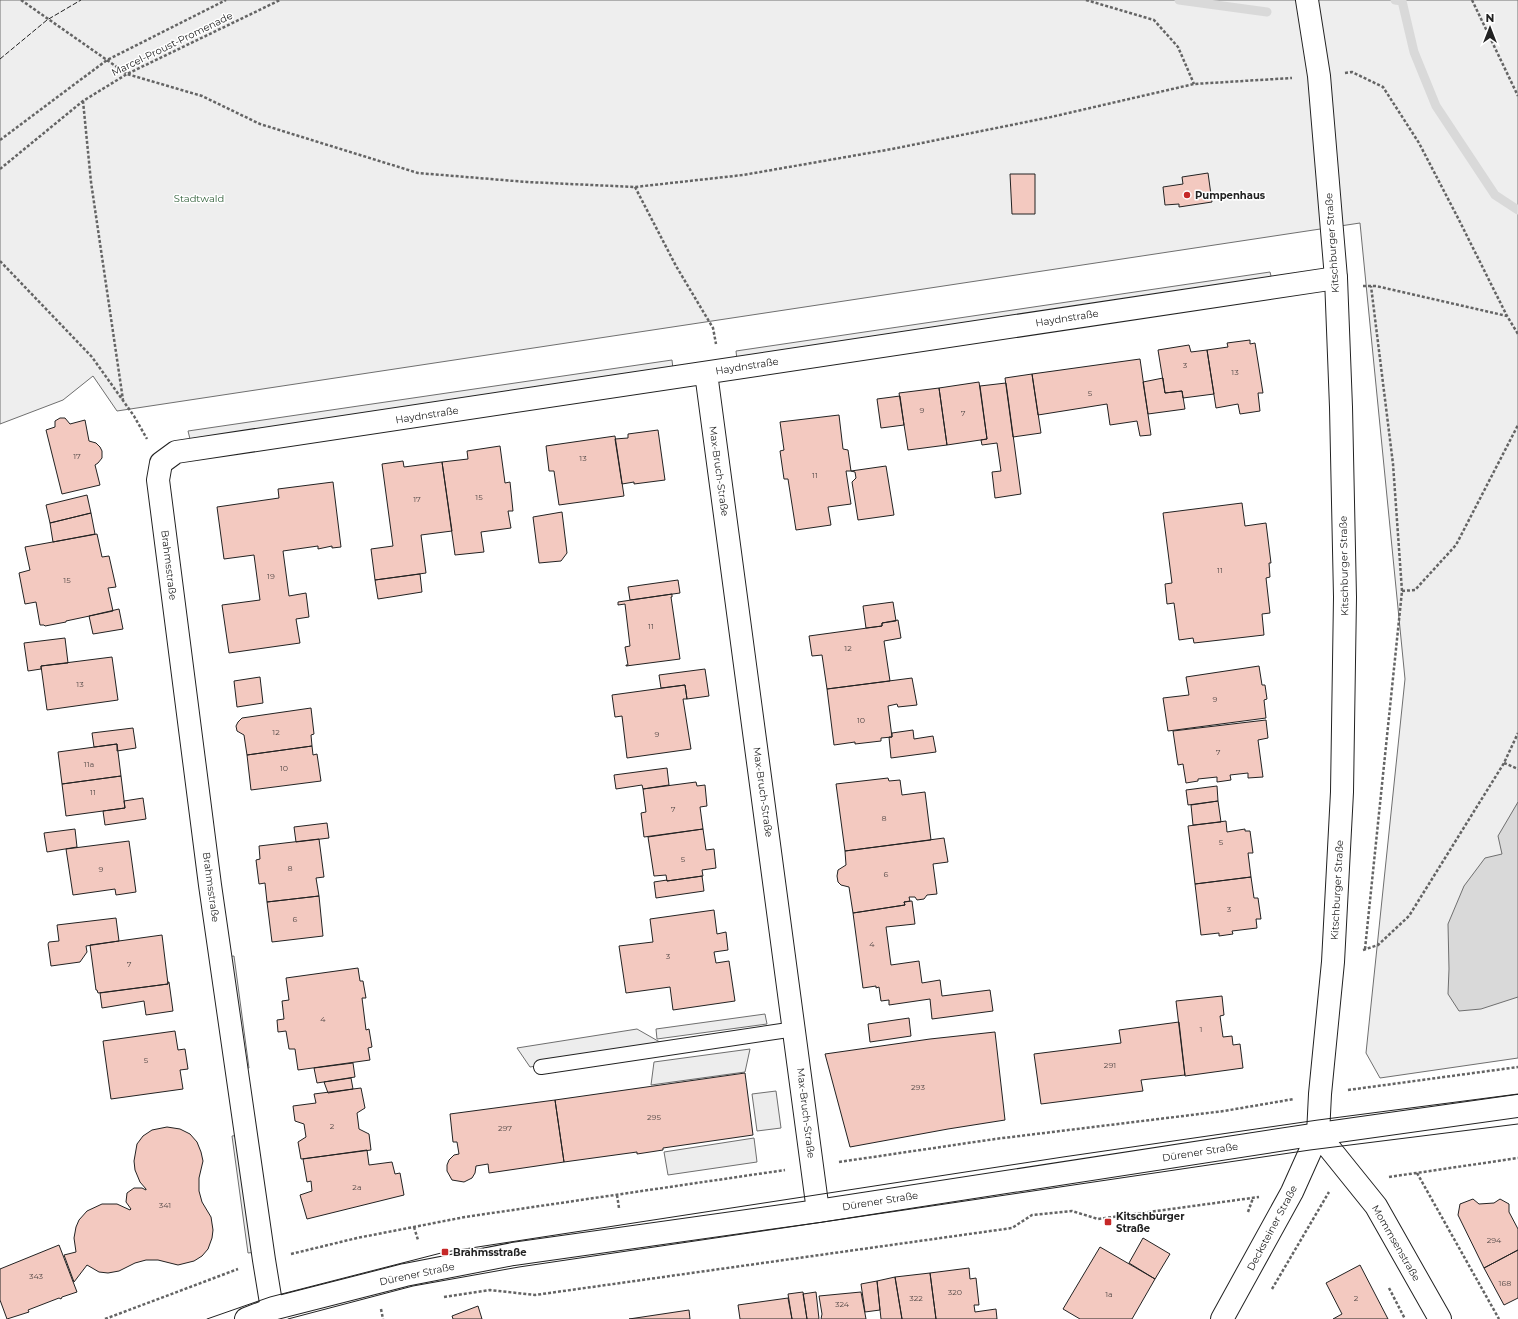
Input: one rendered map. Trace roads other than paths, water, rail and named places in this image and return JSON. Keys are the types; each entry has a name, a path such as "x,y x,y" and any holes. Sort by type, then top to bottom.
{"street":[{"name":"Kitschburger Straße","path":"1307,0 1319,76 1336,283 1341,406 1345,596 1342,792 1333,962 1320,1094 1318,1134"},
{"name":"Haydnstraße","path":"161,463 176,452 713,372 1336,283"},
{"name":"Max-Bruch-Straße","path":"713,372 818,1211"},
{"name":"Brahmsstraße","path":"161,463 158,480 210,885 261,1244 272,1309"},
{"name":"Dürener Straße","path":"246,1319 272,1309 405,1275 513,1254 818,1211 1318,1134 1518,1106"},
{"name":"Mommsenstraße","path":"1318,1134 1376,1206 1440,1319"},
{"name":"Decksteiner Straße","path":"1222,1319 1292,1192 1318,1134"}],"lane":[{"path":"541,1067 795,1029"}],"waterway":[{"path":"1179,0 1267,12"},
{"path":"1395,0 1402,1 1414,52 1436,106 1495,195 1518,210"}],"tram line":[{"path":"207,1319 270,1297 445,1252 1063,1157 1318,1120 1518,1094"},
{"path":"288,1319 413,1286 519,1267 1310,1150 1518,1124"}],"place":[{"name":"Pumpenhaus","path":"1187,195"},
{"name":"Kitschburger Straße","path":"1108,1222"},
{"name":"Brahmsstraße","path":"445,1252"}],"park label":[{"name":"Stadtwald","path":"199,198"}]}
